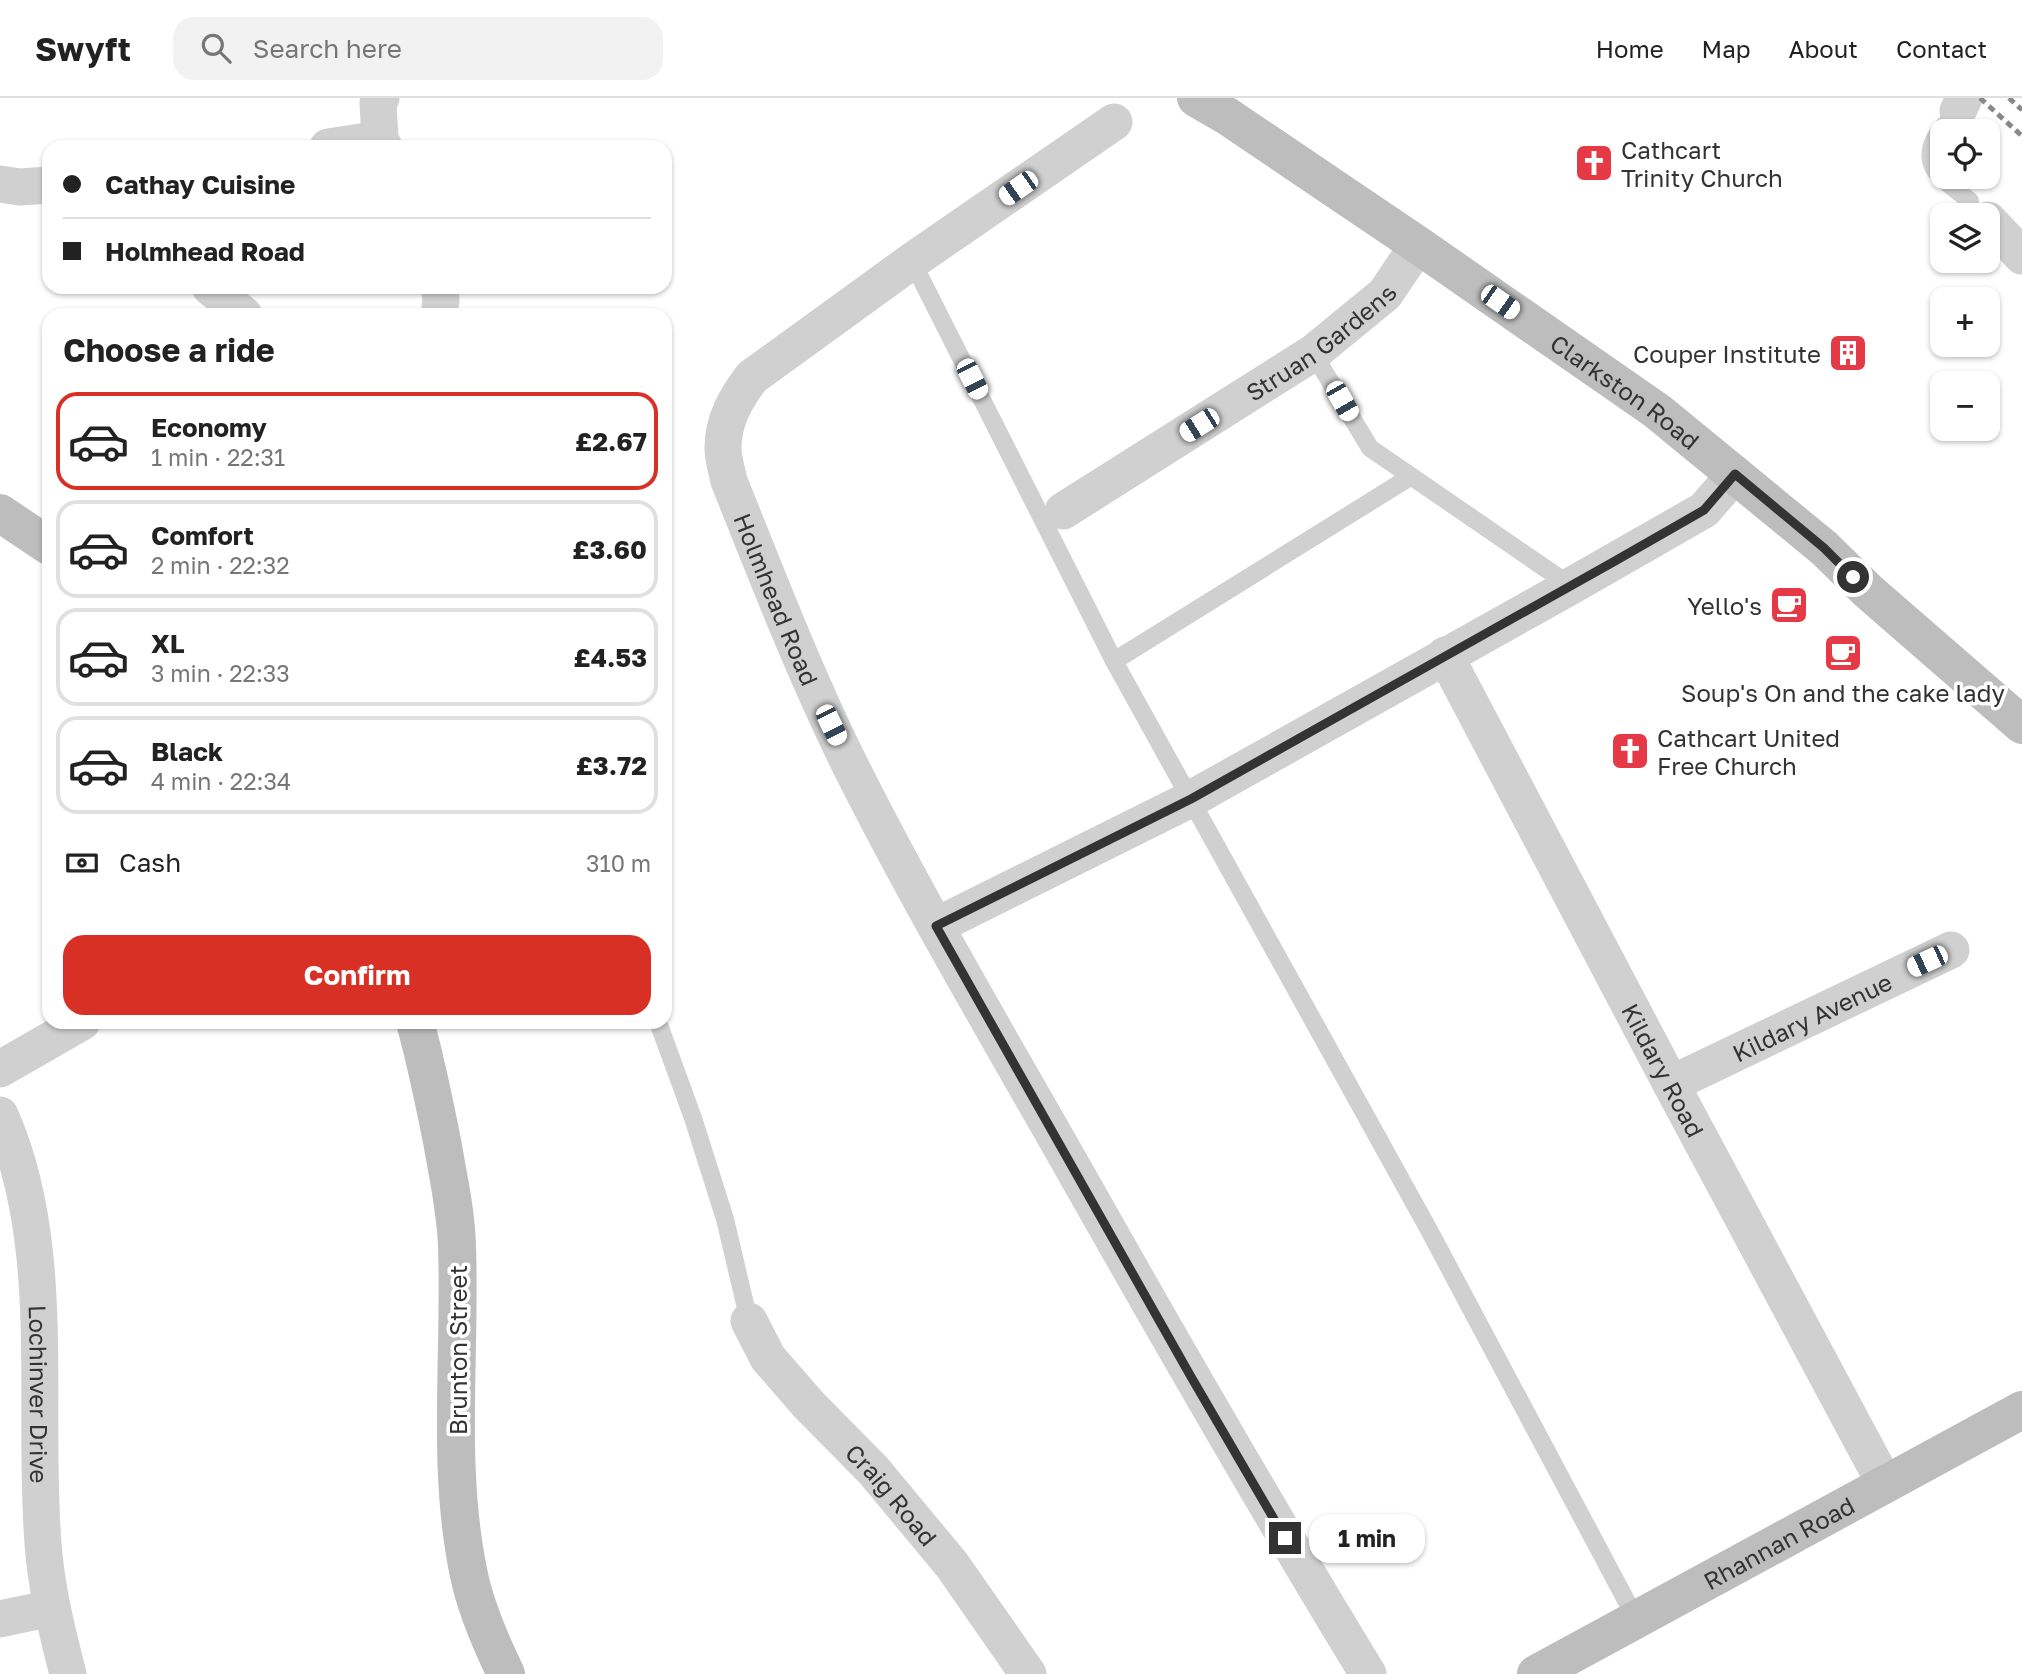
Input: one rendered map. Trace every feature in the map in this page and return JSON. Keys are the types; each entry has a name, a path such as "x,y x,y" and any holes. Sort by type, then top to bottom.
{"street":[{"path":"381,98 378,103 382,140"},
{"name":"Clarkston Road","path":"1221,104 1657,411 1824,548 1868,591 2022,725"},
{"name":"Holmhead Road","path":"1114,122 912,261 752,377 737,397 726,423 723,450 730,481 821,704 851,766 936,926 1190,1375 1368,1674"},
{"path":"0,184 20,187 42,185"},
{"path":"2000,232 2022,256"},
{"name":"Struan Gardens","path":"1063,511 1313,353 1385,294 1418,245"},
{"path":"218,294 236,308"},
{"path":"936,926 1191,799 1571,586 1704,510 1735,474"},
{"path":"0,513 42,541"},
{"name":"Kildary Road","path":"1445,655 1885,1484"},
{"name":"Kildary Avenue","path":"1671,1084 1951,950"},
{"path":"0,1069 70,1029"},
{"name":"Brunton Street","path":"417,1029 427,1063 450,1183 457,1243 457,1474 460,1526 469,1577 482,1619 506,1674"},
{"name":"Lochinver Drive","path":"0,1115 18,1166 32,1230 38,1290 43,1544 52,1608 68,1674"},
{"name":"Craig Road","path":"749,1321 768,1358 808,1404 874,1471 952,1565 1028,1674"},
{"name":"Rhannan Road","path":"1536,1674 2022,1410"},
{"path":"0,1619 52,1608"}],"lane":[{"path":"1961,104 1933,139 1931,158 1936,173 1971,203"},
{"path":"912,261 1114,661 1429,1230 1636,1619"},
{"path":"1313,353 1370,448 1571,586"},
{"path":"1114,661 1410,477"},
{"path":"661,1029 721,1206 749,1321"}],"railway":[{"path":"1980,98 2022,136"},
{"path":"2009,98 2022,110"}],"place":[{"name":"Cathcart Trinity Church","path":"1594,163"},
{"name":"Couper Institute","path":"1848,353"},
{"name":"Yello's","path":"1789,605"},
{"name":"Soup's On and the cake lady","path":"1843,653"},
{"name":"Cathcart United Free Church","path":"1630,751"}],"route":[{"path":"1285,1538 936,926 1191,799 1615,561 1704,510 1735,474 1824,548 1853,577"}]}
